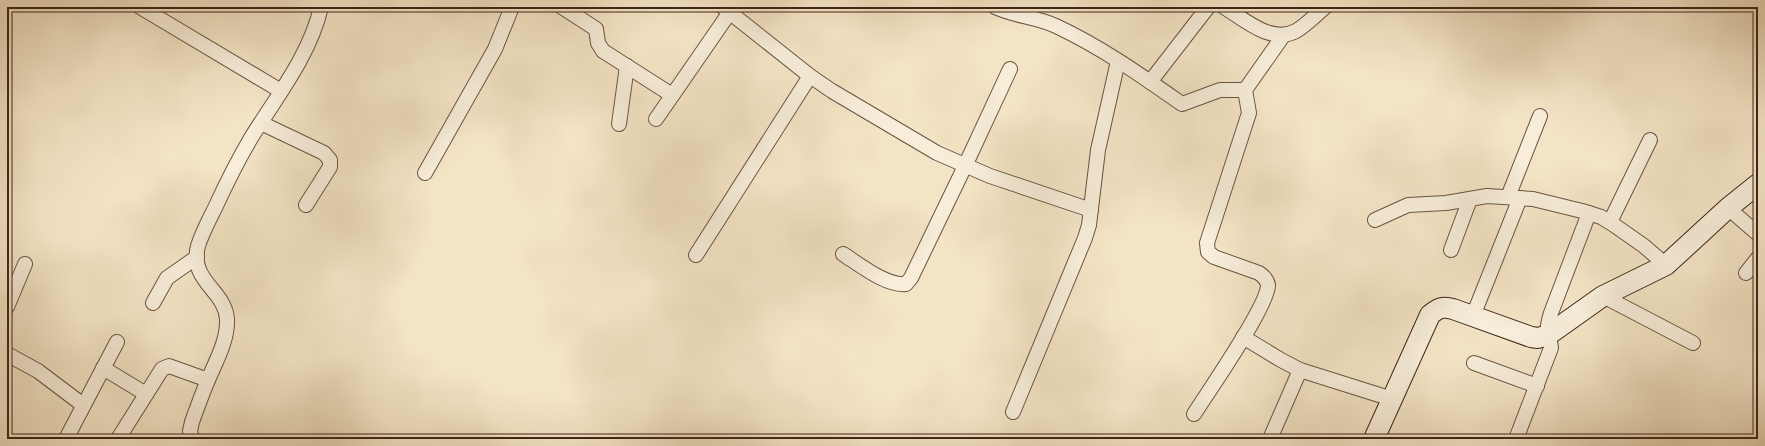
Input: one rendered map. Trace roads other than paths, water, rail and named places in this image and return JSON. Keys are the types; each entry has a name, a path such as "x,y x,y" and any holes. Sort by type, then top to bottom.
{"street":[{"path":"140,7 281,91"},
{"path":"192,439 190,431 192,422 219,354 226,332 227,321 226,313 221,300 202,277 196,257 204,232 232,172 303,52 318,18 321,7"},
{"path":"425,173 495,49 512,7"},
{"path":"562,7 590,23 596,29 600,47 672,95"},
{"path":"995,7 1007,12 1055,25 1118,61 1182,104 1220,90 1245,90"},
{"path":"1150,82 1208,7"},
{"path":"1224,7 1264,32 1283,36 1297,30 1325,7"},
{"path":"656,119 727,10 810,76 866,112 937,153 965,166 1091,210"},
{"path":"1194,414 1251,325 1268,286 1265,278 1259,273 1214,257 1208,252 1207,243 1249,113 1245,90 1283,36"},
{"path":"1013,412 1085,238 1091,210 1098,150 1118,61"},
{"path":"619,124 627,66"},
{"path":"843,254 888,282 897,285 906,284 911,278 1010,69"},
{"path":"696,255 810,76"},
{"path":"1473,316 1540,116"},
{"path":"261,123 324,153 330,160 330,167 306,205"},
{"path":"1610,222 1650,140"},
{"path":"1378,438 1392,399 1430,315 1437,309 1444,307 1531,337 1538,338 1548,335 1603,296 1666,265 1728,208 1758,184"},
{"path":"1375,220 1408,205 1446,203 1487,196 1514,197 1552,203 1589,213 1610,222 1644,246 1666,265"},
{"path":"1451,250 1470,199"},
{"path":"1728,208 1758,234"},
{"path":"1516,439 1551,348 1551,342 1548,335 1548,325 1551,313 1589,213"},
{"path":"153,303 167,278 196,257"},
{"path":"1746,273 1758,258"},
{"path":"7,307 25,264"},
{"path":"1603,296 1693,343"},
{"path":"1243,337 1300,370 1392,399"},
{"path":"66,439 118,342"},
{"path":"7,354 38,371 84,405"},
{"path":"1474,363 1537,386"},
{"path":"118,439 162,369 165,367 169,366 208,380"},
{"path":"103,368 146,394"},
{"path":"1270,439 1300,370"}]}
